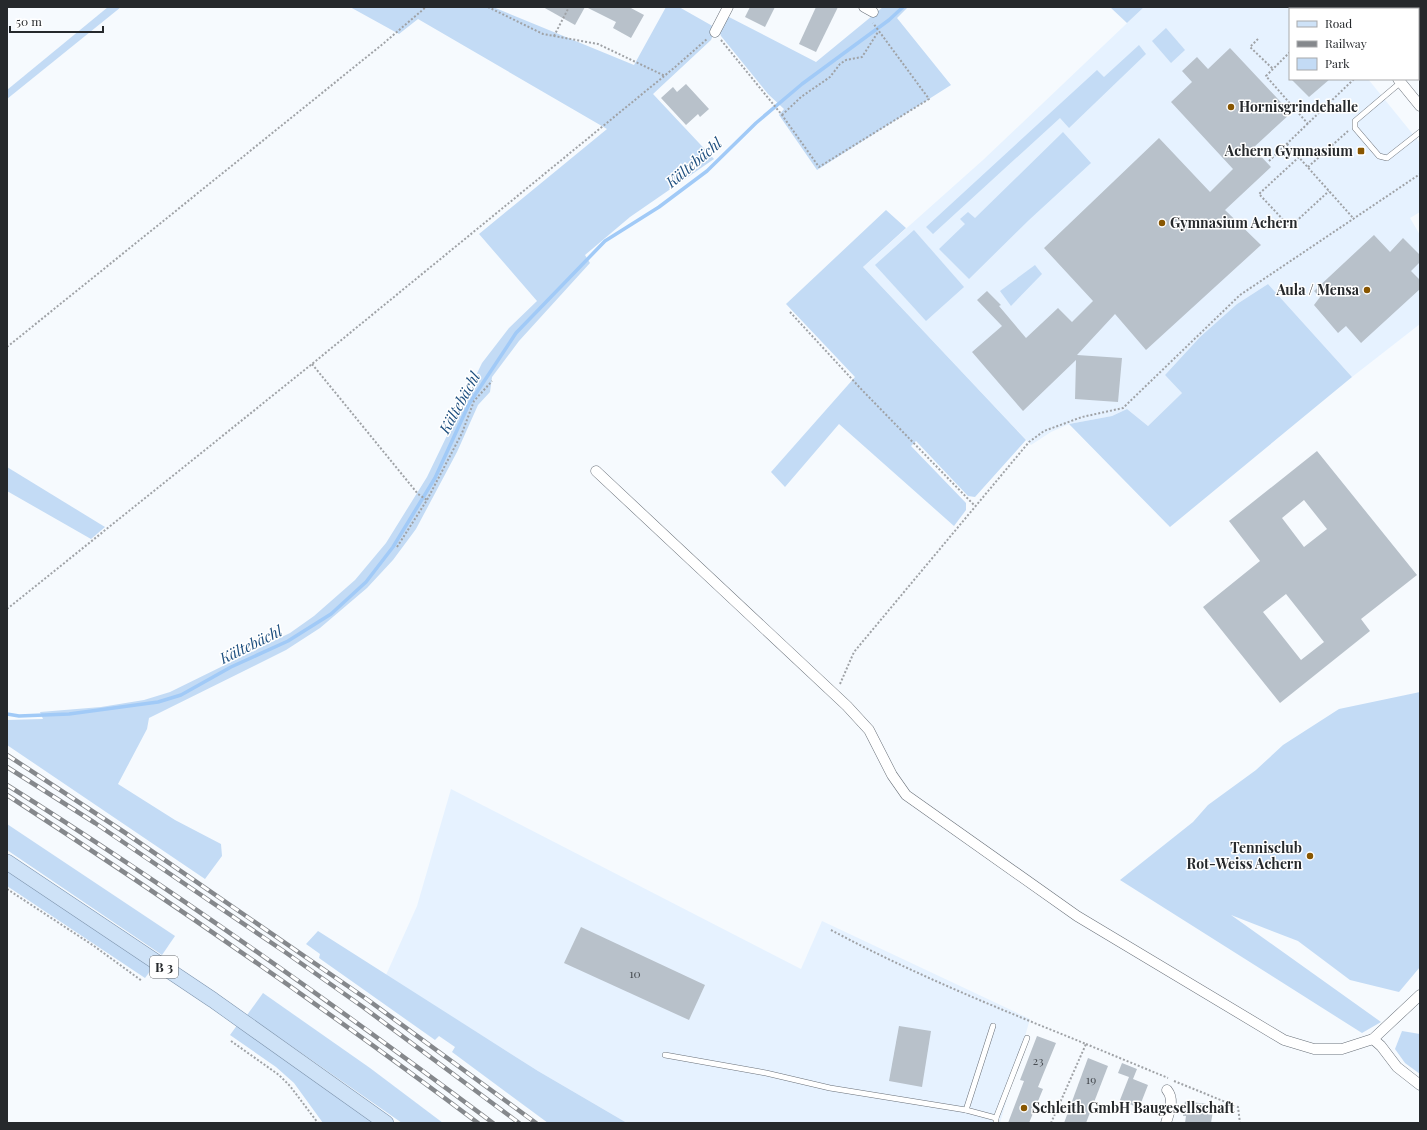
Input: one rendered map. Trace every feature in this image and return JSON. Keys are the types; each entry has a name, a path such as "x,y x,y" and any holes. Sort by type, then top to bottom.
{"main road":[{"name":"B 3","path":"7,862 213,1000 386,1123"}],"street":[{"path":"715,32 728,7"},
{"path":"864,7 872,16"},
{"path":"1399,81 1420,106"},
{"path":"596,471 848,706 868,730 892,775 906,795 1076,916 1284,1040 1314,1049 1342,1049 1373,1040 1420,995"},
{"path":"1373,1040 1381,1046 1397,1067 1420,1085"},
{"path":"1166,1123 1172,1103 1171,1095 1167,1090"}],"lane":[{"path":"1399,81 1355,121 1355,128 1379,156 1387,158 1420,132"},
{"path":"966,1110 993,1026"},
{"path":"665,1055 766,1073 830,1088 966,1110 996,1120 1027,1038"}],"path":[{"path":"7,347 372,53 426,7"},
{"path":"488,7 543,34 598,44 665,76"},
{"path":"554,36 569,7"},
{"path":"7,609 312,364 665,76 715,32 782,115 819,167 929,99 878,32 872,16"},
{"path":"782,115 801,97 830,77 840,64 846,60 862,57 878,32"},
{"path":"1258,39 1250,47 1273,69"},
{"path":"1289,53 1266,76 1308,124"},
{"path":"1270,160 1353,80"},
{"path":"1308,167 1355,125"},
{"path":"1287,144 1354,219"},
{"path":"1299,157 1259,194 1290,227 1329,191"},
{"path":"840,684 854,652 1029,442 1044,431 1082,418 1123,408 1240,294 1420,174"},
{"path":"790,312 862,390 975,506"},
{"path":"312,364 418,494 427,500"},
{"path":"397,548 427,500 462,433 474,401 492,381"},
{"path":"7,889 94,946 142,981"},
{"path":"831,930 866,949 993,1006 1086,1044 1051,1123"},
{"path":"231,1041 279,1075 290,1086 318,1123"}],"shaded area":[{"name":"Gymnasium Achern","path":"1144,7 1305,7 1306,8 1289,8 1289,80 1369,80 1420,143 1420,212 1410,218 1420,235 1420,324 1352,377 1268,284 1237,304 1200,337 1165,375 1183,392 1148,426 1127,409 1112,416 1069,424 1051,432 1031,445 863,267 983,160"},
{"name":"Schleith GmbH Baugesellschaft","path":"451,789 801,969 822,921 1030,1019 1000,1123 627,1123 538,1071 386,975 417,906"}],"green space":[{"path":"108,7 121,7 7,99 7,90"},
{"path":"350,7 493,7 634,65 666,7 679,7 716,28 711,40 653,94 714,159 630,217 585,255 590,263 519,341 492,377 490,392 478,405 457,452 416,529 393,560 367,588 320,628 286,650 149,718 147,729 118,784 175,820 221,844 222,856 205,879 7,745 7,720 43,719 40,712 101,707 144,700 170,692 290,633 314,616 355,580 386,543 427,477 482,363 509,328 537,301 479,234 607,129 418,19 399,34"},
{"path":"883,7 908,7 897,18 951,85 817,170 779,115 784,109 768,94 721,36 719,31 727,16 816,62"},
{"path":"1110,7 1144,7 1127,23"},
{"path":"1166,28 1185,50 1171,63 1152,41"},
{"path":"1139,45 1146,54 1069,128 1060,118 933,234 926,227 1097,70 1104,77"},
{"path":"1063,132 1091,163 1029,220 969,279 939,249 965,224 960,219 968,212 975,218"},
{"path":"886,210 906,228 863,267 1026,440 975,497 968,496 916,441 911,446 966,503 966,510 954,526 839,424 785,487 771,472 855,377 786,304"},
{"path":"914,230 964,287 926,321 875,265"},
{"path":"1035,265 1042,274 1011,306 1000,291"},
{"path":"1268,284 1352,377 1170,527 1069,424 1112,416 1127,409 1148,426 1182,393 1165,375 1200,337 1237,304"},
{"path":"7,467 105,527 91,539 7,491"},
{"name":"Tennisclub Rot-Weiss Achern","path":"1420,692 1420,967 1399,992 1350,980 1298,941 1231,915 1381,1022 1362,1033 1120,880 1193,822 1208,805 1256,770 1283,745 1339,709"},
{"path":"7,824 175,936 162,955 7,850"},
{"path":"7,869 154,966 145,978 7,886"},
{"path":"318,931 538,1071 627,1123 548,1123 452,1052 455,1047 439,1036 435,1040 319,958 320,954 306,944"},
{"path":"263,993 370,1068 443,1123 402,1123 247,1015"},
{"path":"238,1024 376,1123 323,1123 294,1083 276,1067 230,1035"},
{"path":"1402,1031 1420,1034 1420,1074 1405,1063 1395,1049"}],"building":[{"path":"543,7 585,7 575,25"},
{"path":"586,7 629,7 644,15 631,38 613,28 616,22"},
{"path":"750,7 775,7 765,27 745,17"},
{"path":"816,7 838,7 816,52 799,44"},
{"path":"1230,48 1291,113 1253,148 1271,167 1225,210 1261,245 1146,350 1115,314 1077,355 1122,358 1118,402 1075,399 1076,360 1023,411 972,352 1002,326 977,300 987,291 1001,305 999,306 1026,338 1058,308 1072,322 1093,301 1044,248 1159,138 1210,192 1233,169 1171,102 1192,82 1182,71 1197,57 1208,69"},
{"path":"1292,80 1329,80 1309,97"},
{"path":"686,84 709,109 700,117 698,114 686,125 661,98 673,87 677,92"},
{"name":"Aula / Mensa","path":"1374,235 1390,252 1403,238 1420,255 1420,262 1411,271 1420,280 1420,289 1361,343 1346,326 1338,333 1314,305 1320,297 1314,291"},
{"path":"1317,451 1417,575 1361,619 1370,631 1280,703 1203,607 1260,561 1229,521","holes":["1304,500 1327,529 1304,547 1282,518","1286,594 1324,642 1301,660 1263,612"]},
{"path":"581,927 705,985 689,1020 564,963"},
{"path":"899,1026 931,1031 922,1087 889,1081"},
{"path":"1037,1036 1056,1043 1038,1087 1043,1089 1029,1123 1008,1123 1024,1081 1020,1080"},
{"path":"1088,1058 1108,1066 1086,1123 1064,1123"},
{"path":"1122,1063 1137,1069 1133,1079 1148,1085 1139,1108 1120,1100 1129,1077 1118,1073"},
{"path":"1185,1101 1214,1105 1211,1123 1185,1123 1186,1116 1183,1116"}],"waterway":[{"name":"Kältebächl","path":"7,714 19,716 69,714 158,702 181,695 231,667 288,641 331,614 366,582 393,547 435,478 469,404 516,333 605,241 659,207 707,171 756,123 802,84 889,20 903,7"}],"railway":[{"path":"7,755 124,832 368,1000 536,1123"},
{"path":"7,767 95,823 285,952 363,1007 519,1123"},
{"path":"7,785 193,907 374,1035 493,1123"},
{"path":"7,795 127,874 304,996 478,1123"}],"place":[{"name":"Hornisgrindehalle","path":"1231,107"},
{"name":"Achern Gymnasium","path":"1361,151"},
{"name":"Gymnasium Achern","path":"1162,223"},
{"name":"Aula / Mensa","path":"1367,290"},
{"name":"Tennisclub Rot-Weiss Achern","path":"1310,856"},
{"name":"Schleith GmbH Baugesellschaft","path":"1024,1108"}]}
